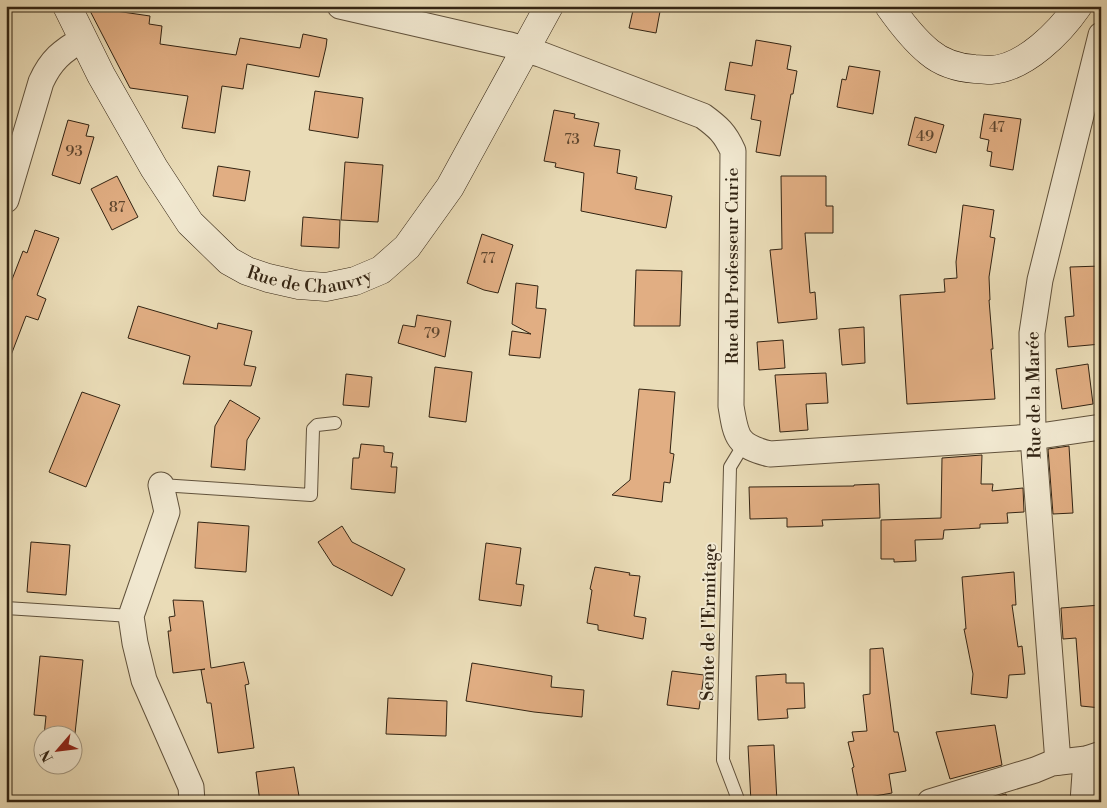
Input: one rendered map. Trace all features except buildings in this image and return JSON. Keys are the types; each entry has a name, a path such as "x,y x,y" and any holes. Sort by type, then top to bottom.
{"street":[{"name":"Rue de Chauvry","path":"67,6 101,75 154,168 190,223 229,261 247,271 299,285 326,287 355,281 381,270 407,247 450,187 550,6"},
{"name":"Rue du Professeur Curie","path":"340,6 540,54 703,116 721,129 733,151 730,406 735,431 744,444"},
{"path":"889,6 904,26 930,53 942,60 964,68 992,70 1011,64 1042,46 1060,30 1078,6"},
{"name":"Rue de la Marée","path":"1058,762 1033,437 1032,332 1039,288 1101,35"},
{"path":"6,200 41,82 54,59 83,39"},
{"path":"744,444 753,450 770,454 1033,437 1101,427"},
{"path":"161,485 167,512 131,616 135,644 144,680 191,787 192,802"},
{"path":"930,802 1058,762 1093,756 1083,802"}],"lane":[{"path":"161,485 311,495 313,428 317,424 335,424"},
{"name":"Sente de l'Ermitage","path":"739,802 724,760 724,750 730,466 744,444"},
{"path":"6,608 131,616"}]}
